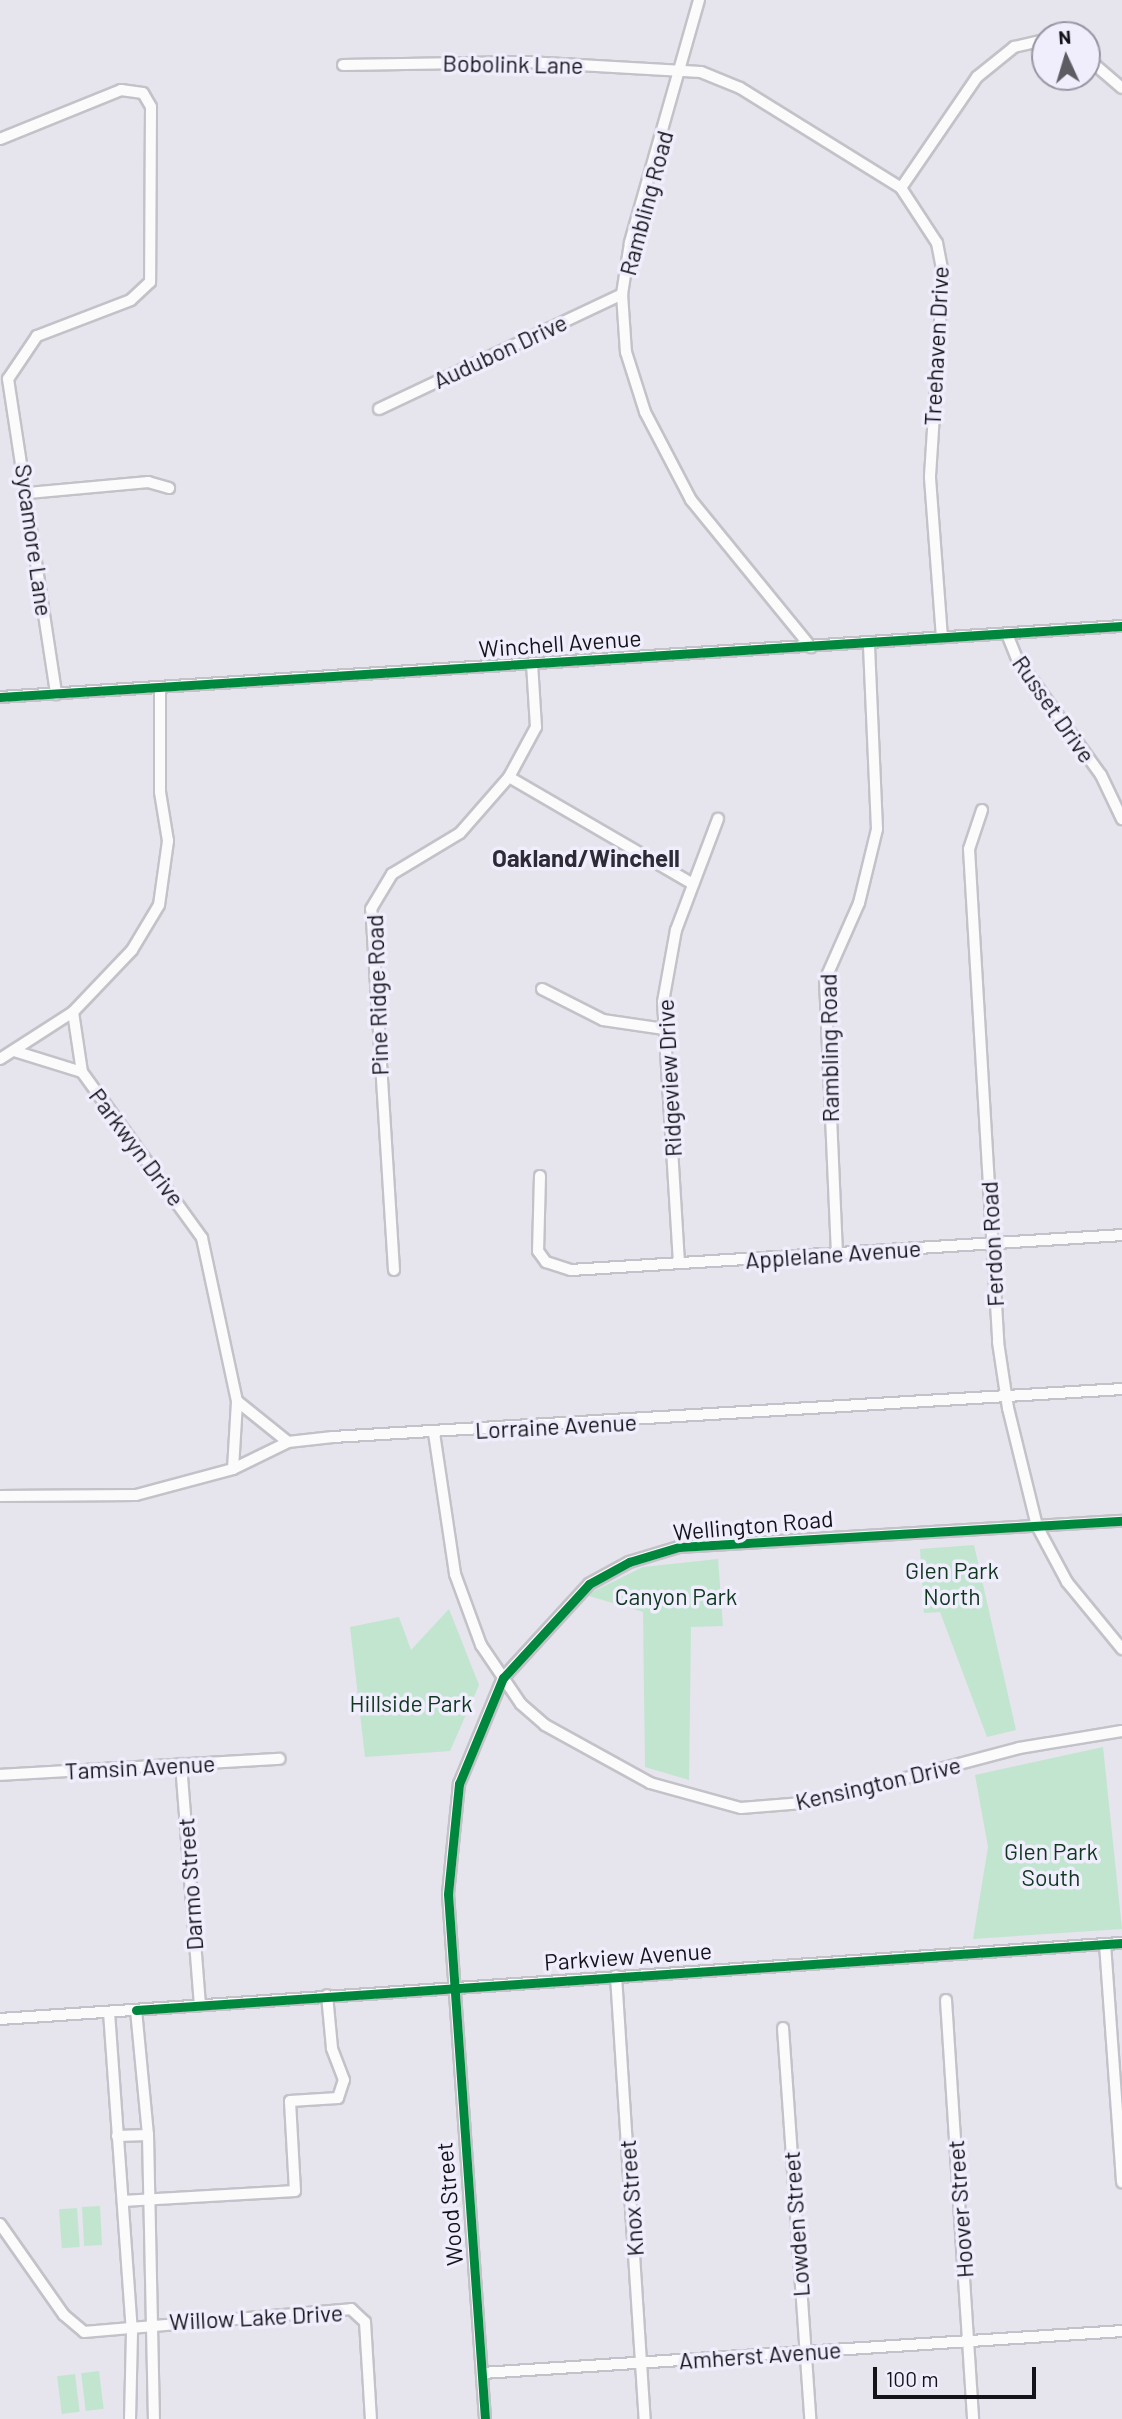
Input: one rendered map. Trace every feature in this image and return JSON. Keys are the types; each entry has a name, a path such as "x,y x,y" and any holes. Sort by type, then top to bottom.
{"street":[{"name":"Rambling Road","path":"699,0 684,70 630,243 622,294 632,378 691,500 811,647"},
{"path":"901,188 977,77 1014,47 1031,43"},
{"name":"Bobolink Lane","path":"343,65 527,62 684,70"},
{"name":"Treehaven Drive","path":"684,70 740,88 901,188 937,243 943,275 930,478 942,638"},
{"path":"1101,70 1122,88"},
{"name":"Sycamore Lane","path":"0,139 110,93 144,93 151,107 150,282 131,300 37,336 4,377 28,493 56,694"},
{"name":"Audubon Drive","path":"379,409 622,294"},
{"path":"28,493 148,482 169,488"},
{"name":"Winchell Avenue","path":"0,696 1122,626"},
{"name":"Russet Drive","path":"1007,634 1017,659 1101,775 1122,820"},
{"name":"Rambling Road","path":"837,1254 825,980 859,903 877,829 869,643"},
{"name":"Pine Ridge Road","path":"394,1270 371,909 392,874 460,833 509,777 536,727 532,664"},
{"path":"0,1059 73,1012 132,950 165,890 160,687"},
{"path":"509,777 691,883"},
{"name":"Ferdon Road","path":"982,810 970,849 992,1244 1007,1397 1037,1526 1067,1582 1122,1650"},
{"name":"Ridgeview Drive","path":"679,1263 664,1029 666,980 691,883 718,819"},
{"path":"542,989 603,1020 664,1029"},
{"name":"Parkwyn Drive","path":"73,1012 82,1072 202,1238 237,1401 233,1469"},
{"path":"14,1051 82,1072"},
{"name":"Applelane Avenue","path":"540,1175 535,1241 546,1262 571,1270 1122,1235"},
{"name":"Lorraine Avenue","path":"0,1496 136,1495 233,1469 288,1442 1122,1389"},
{"path":"237,1401 288,1442"},
{"name":"Kensington Drive","path":"434,1433 463,1602 503,1678 545,1725 606,1763 650,1783 741,1808 835,1798 1026,1746 1122,1731"},
{"name":"Wellington Road","path":"451,1986 448,1894 457,1796 477,1728 503,1678 571,1598 608,1572 653,1554 710,1544 1122,1521"},
{"name":"Tamsin Avenue","path":"0,1775 280,1759"},
{"name":"Darmo Street","path":"181,1764 200,2005"},
{"name":"Parkview Avenue","path":"0,2019 451,1986 1122,1943"},
{"path":"1105,1944 1122,2182"},
{"name":"Knox Street","path":"616,1976 645,2419"},
{"name":"Wood Street","path":"451,1986 485,2419"},
{"path":"123,2201 295,2191 290,2101 338,2098 344,2080 332,2048 327,1995"},
{"name":"Hoover Street","path":"946,2000 973,2419"},
{"path":"136,2010 148,2135 155,2323 154,2419"},
{"path":"109,2012 132,2332 130,2419"},
{"name":"Lowden Street","path":"783,2028 810,2419"},
{"path":"117,2136 148,2135"},
{"path":"0,2224 74,2325 84,2332 132,2332"},
{"name":"Willow Lake Drive","path":"132,2332 155,2323 351,2309 365,2322 371,2419"},
{"name":"Amherst Avenue","path":"482,2373 1122,2332"}],"green space":[{"name":"Glen Park North","path":"974,1545 1016,1730 987,1737 940,1612 924,1613 920,1549"},
{"name":"Canyon Park","path":"718,1559 723,1626 691,1627 689,1780 645,1767 643,1612 586,1595 643,1567"},
{"name":"Hillside Park","path":"449,1609 479,1685 450,1751 365,1757 350,1627 399,1617 411,1650"},
{"name":"Glen Park South","path":"1103,1747 1122,1929 973,1939 988,1847 975,1775"},
{"path":"100,2206 102,2245 84,2246 82,2207"},
{"path":"77,2208 80,2247 62,2248 59,2209"},
{"path":"99,2371 104,2409 86,2411 81,2373"},
{"path":"75,2374 80,2412 62,2414 57,2376"}],"cycle path":[{"path":"0,697 1122,626"},
{"path":"485,2419 448,1894 459,1784 503,1678 589,1584 629,1562 679,1547 1122,1521"},
{"path":"136,2010 1122,1943"}],"district":[{"name":"Oakland/Winchell","path":"586,858"}]}
